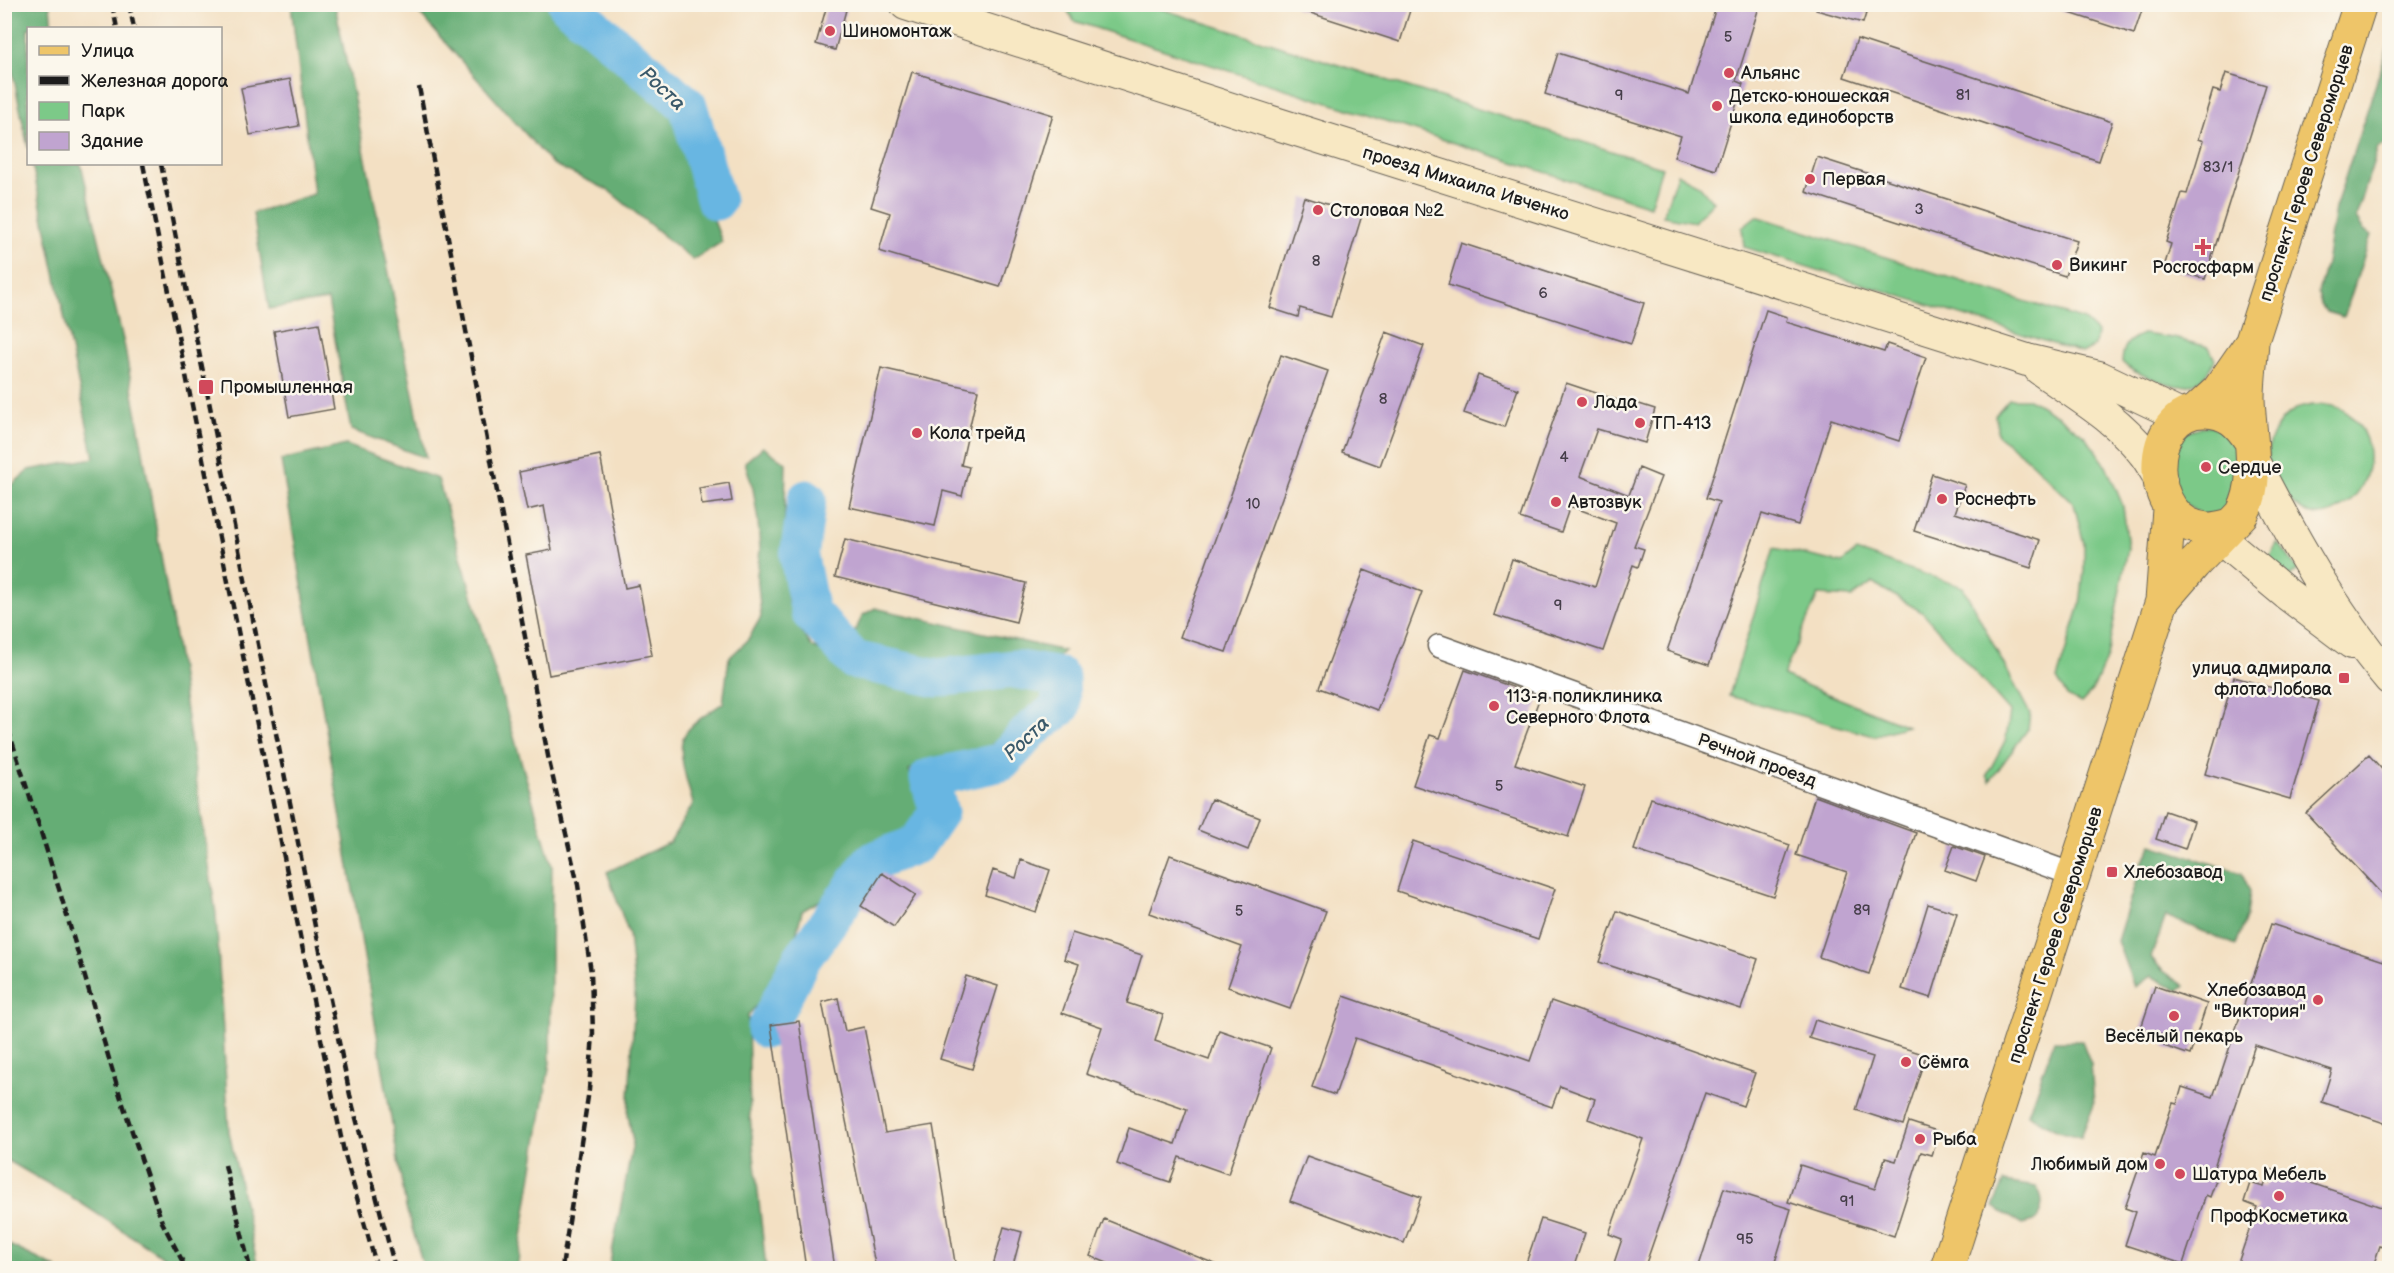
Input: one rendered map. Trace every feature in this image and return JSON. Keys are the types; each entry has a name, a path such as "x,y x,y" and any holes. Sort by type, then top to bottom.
{"main road":[{"name":"проспект Героев Североморцев","path":"2162,601 2220,530 2242,514 2247,505 2252,481 2248,396 2252,341 2360,4"},
{"name":"проспект Героев Североморцев","path":"1947,1269 2162,601 2165,495 2160,455 2166,433 2218,391 2252,341"},
{"path":"2189,413 2213,411 2229,416 2239,424 2251,450"},
{"path":"2165,495 2194,527 2220,530"}],"street":[{"name":"проезд Михаила Ивченко","path":"906,4 1281,125 2027,360"},
{"path":"2027,360 2098,377 2189,413"},
{"path":"2027,360 2088,403 2127,435 2144,452 2165,495"},
{"path":"2251,450 2290,532 2380,669"},
{"path":"2220,530 2287,594 2380,669"},
{"name":"Речной проезд","path":"1439,646 2074,875"}],"green space":[{"path":"4,5 50,5 52,27 27,27 27,143 5,35"},
{"path":"291,5 335,5 426,458 351,430 328,300 269,309 253,213 314,194"},
{"path":"379,5 559,5 662,82 722,242 693,260 608,190 552,164 418,12"},
{"path":"1064,5 1149,5 1662,167 1650,206 1074,21"},
{"path":"2389,44 2389,143 2378,148 2356,218 2363,229 2371,235 2344,317 2327,312 2321,305 2318,293 2326,263 2335,208"},
{"path":"32,165 81,165 125,348 174,630 216,914 229,1132 258,1268 180,1268 73,1198 5,1159 5,491 29,470 94,458"},
{"path":"1677,174 1699,185 1713,202 1694,222 1663,216"},
{"path":"1756,216 2084,320 2097,332 2095,346 2082,353 1744,247 1742,227"},
{"path":"2143,334 2173,338 2209,347 2215,360 2202,378 2188,386 2162,382 2135,372 2122,362 2127,344"},
{"path":"2009,399 2029,399 2058,416 2085,436 2106,465 2123,506 2128,548 2107,657 2093,690 2081,703 2067,696 2057,679 2080,605 2084,544 2074,504 2032,463 1998,435 1995,415"},
{"path":"2312,405 2328,405 2349,414 2363,432 2369,454 2367,474 2351,500 2336,511 2317,515 2300,509 2293,503 2271,474 2268,462 2273,436 2282,421 2294,410"},
{"path":"2209,425 2233,434 2243,475 2226,513 2207,519 2179,500 2172,469 2182,432"},
{"path":"346,445 438,479 552,866 550,1062 517,1268 424,1268 406,1208 281,460"},
{"path":"763,447 786,463 784,554 788,600 795,621 812,647 827,654 839,650 852,637 863,615 875,608 1064,651 1025,688 1048,690 1027,716 990,746 909,770 924,809 900,835 872,846 847,885 802,911 787,973 748,1015 750,1116 766,1268 609,1268 633,1142 628,1115 635,996 629,935 607,872 670,842 693,804 682,762 683,738 695,723 723,703 729,658 747,641 761,617 757,574 760,550 758,521 753,489 745,462"},
{"path":"2278,542 2298,570 2290,577 2268,558"},
{"path":"1774,548 1842,563 1856,551 1963,587 2030,714 2028,729 1990,781 1987,775 2006,739 2010,712 1922,612 1873,583 1852,597 1818,595 1783,676 1907,726 1874,736 1729,696"},
{"path":"2152,845 2242,873 2250,891 2247,915 2236,945 2166,916 2151,957 2162,970 2185,986 2179,991 2151,976 2134,987 2117,941 2141,864"},
{"path":"2054,1041 2082,1041 2091,1064 2094,1104 2081,1137 2057,1131 2028,1114"},
{"path":"2004,1182 2037,1187 2042,1204 2037,1220 2022,1224 1993,1207"},
{"path":"5,1243 57,1268 5,1268"}],"building":[{"path":"1295,4 1412,4 1400,42 1295,8"},
{"path":"1717,4 1760,4 1736,81 1743,84 1716,170 1674,157 1681,136 1545,94 1558,53 1689,94"},
{"path":"1817,4 1858,4 1868,7 1863,23 1816,10"},
{"path":"2054,4 2144,4 2134,34 2054,8"},
{"name":"Шиномонтаж","path":"827,5 846,10 835,50 816,44"},
{"path":"1857,39 2112,122 2099,161 1844,77"},
{"path":"912,72 1053,115 1000,287 879,251 890,213 871,207"},
{"path":"2226,73 2266,85 2205,279 2164,267 2171,244 2166,242 2182,193 2187,194 2203,141 2198,139 2213,90 2220,92"},
{"path":"290,79 299,126 250,135 241,88"},
{"path":"1817,157 2077,241 2065,276 1806,192"},
{"path":"1304,197 1362,215 1331,317 1300,308 1298,317 1270,308"},
{"path":"1461,243 1644,303 1631,344 1448,285"},
{"path":"1766,310 1787,317 1786,322 1884,352 1887,344 1926,357 1899,441 1831,419 1798,525 1762,514 1709,665 1667,651 1719,502 1706,498"},
{"path":"319,323 334,409 289,417 274,331"},
{"path":"1386,332 1424,346 1380,466 1342,452"},
{"path":"1281,355 1328,371 1226,652 1180,637"},
{"path":"881,368 978,390 961,465 969,467 962,496 943,491 935,526 849,507"},
{"path":"1478,375 1518,389 1504,427 1464,413"},
{"path":"1566,383 1635,406 1636,403 1655,409 1645,443 1597,429 1580,476 1629,495 1639,468 1661,477 1634,546 1644,549 1638,567 1633,565 1603,651 1494,615 1512,559 1595,587 1616,523 1570,506 1561,532 1520,518"},
{"path":"600,455 625,588 639,585 652,655 549,675 526,555 552,550 544,506 527,510 519,472"},
{"path":"1932,474 1965,485 1955,513 2040,540 2031,568 1914,531"},
{"path":"729,483 732,501 702,505 699,488"},
{"path":"845,539 1026,583 1016,622 835,577"},
{"path":"1364,570 1422,592 1377,710 1319,688"},
{"path":"1465,670 1540,697 1515,764 1585,787 1568,837 1413,785 1430,735 1440,738"},
{"path":"2234,677 2319,701 2290,799 2205,774"},
{"path":"2369,755 2390,778 2390,903 2306,813"},
{"path":"1815,796 1916,833 1869,974 1819,957 1847,872 1796,855"},
{"path":"1651,798 1790,845 1773,896 1634,850"},
{"path":"1211,799 1260,818 1248,850 1198,830"},
{"path":"2165,811 2194,821 2185,849 2156,839"},
{"path":"1413,841 1555,889 1538,939 1397,891"},
{"path":"1954,846 1985,857 1976,881 1945,870"},
{"path":"1170,855 1326,911 1290,1009 1228,987 1242,947 1149,913"},
{"path":"1021,860 1050,870 1036,912 985,895 993,870 1016,878"},
{"path":"882,873 916,895 894,927 861,906"},
{"path":"1928,904 1957,913 1931,998 1902,989"},
{"path":"1617,911 1758,959 1741,1009 1599,962"},
{"name":"Хлебозавод \"Виктория\"","path":"2271,924 2390,963 2390,1125 2322,1102 2332,1070 2255,1045 2213,1170 2219,1172 2210,1197 2206,1195 2183,1264 2125,1245 2136,1212 2125,1208 2144,1153 2155,1157 2173,1103 2177,1104 2182,1087 2213,1097"},
{"path":"1072,933 1142,955 1127,1003 1163,1015 1155,1041 1209,1060 1219,1030 1271,1048 1228,1174 1179,1157 1170,1182 1117,1164 1129,1128 1175,1144 1187,1109 1086,1074 1102,1027 1062,1013 1079,964 1064,959"},
{"path":"966,976 998,986 972,1069 940,1059"},
{"name":"Весёлый пекарь","path":"2155,986 2207,1004 2190,1055 2164,1046 2167,1036 2141,1028"},
{"path":"1344,996 1530,1061 1551,1001 1755,1073 1743,1106 1705,1093 1644,1269 1612,1269 1622,1239 1609,1234 1643,1139 1588,1119 1595,1099 1560,1086 1552,1107 1355,1038 1335,1095 1312,1087"},
{"path":"838,998 845,1031 864,1027 885,1133 933,1125 956,1269 876,1269 822,1002"},
{"path":"1815,1020 1926,1055 1903,1125 1856,1110 1873,1057 1809,1038"},
{"path":"799,1021 835,1269 806,1269 771,1025"},
{"path":"1909,1122 1940,1132 1932,1155 1921,1152 1894,1236 1788,1202 1800,1165 1875,1189 1885,1158 1896,1161"},
{"path":"1307,1156 1421,1197 1404,1243 1290,1201"},
{"path":"2270,1169 2390,1210 2390,1249 2380,1246 2372,1269 2236,1269 2257,1207 2244,1202 2250,1183 2264,1187"},
{"path":"1724,1188 1791,1209 1773,1269 1698,1269"},
{"path":"1104,1219 1225,1269 1122,1269 1090,1256"},
{"path":"1541,1219 1585,1233 1573,1269 1524,1269"},
{"path":"1004,1227 1022,1232 1012,1269 992,1269"}],"waterway":[{"name":"Роста","path":"567,4 688,106 716,201"},
{"name":"Роста","path":"766,1029 801,960 871,862 917,844 939,812 929,778 1002,762 1031,730 1061,707 1060,677 1014,669 937,678 854,660 810,612 799,557 807,499"}],"railway":[{"path":"112,4 117,27"},
{"path":"129,4 134,27"},
{"path":"419,87 549,761 578,885 591,972 593,1033 589,1090 562,1268"},
{"path":"143,165 344,1152 377,1268"},
{"path":"161,165 350,1095 395,1268"},
{"path":"4,716 59,889 117,1086 162,1222 186,1268"},
{"path":"225,1165 250,1268"}],"place":[{"name":"Шиномонтаж","path":"830,31"},
{"name":"Альянс","path":"1729,73"},
{"name":"Детско-юношеская школа единоборств","path":"1717,106"},
{"name":"Первая","path":"1810,179"},
{"name":"Столовая №2","path":"1318,210"},
{"name":"Росгосфарм","path":"2203,247"},
{"name":"Викинг","path":"2057,265"},
{"name":"Промышленная","path":"206,387"},
{"name":"Лада","path":"1582,402"},
{"name":"ТП-413","path":"1640,423"},
{"name":"Кола трейд","path":"917,433"},
{"name":"Сердце","path":"2206,467"},
{"name":"Роснефть","path":"1942,499"},
{"name":"Автозвук","path":"1556,502"},
{"name":"улица адмирала флота Лобова","path":"2344,678"},
{"name":"113-я поликлиника Северного Флота","path":"1494,706"},
{"name":"Хлебозавод","path":"2112,872"},
{"name":"Хлебозавод \"Виктория\"","path":"2318,1000"},
{"name":"Весёлый пекарь","path":"2174,1016"},
{"name":"Сёмга","path":"1906,1062"},
{"name":"Рыба","path":"1920,1139"},
{"name":"Любимый дом","path":"2160,1164"},
{"name":"Шатура Мебель","path":"2180,1174"},
{"name":"ПрофКосметика","path":"2279,1196"}]}
